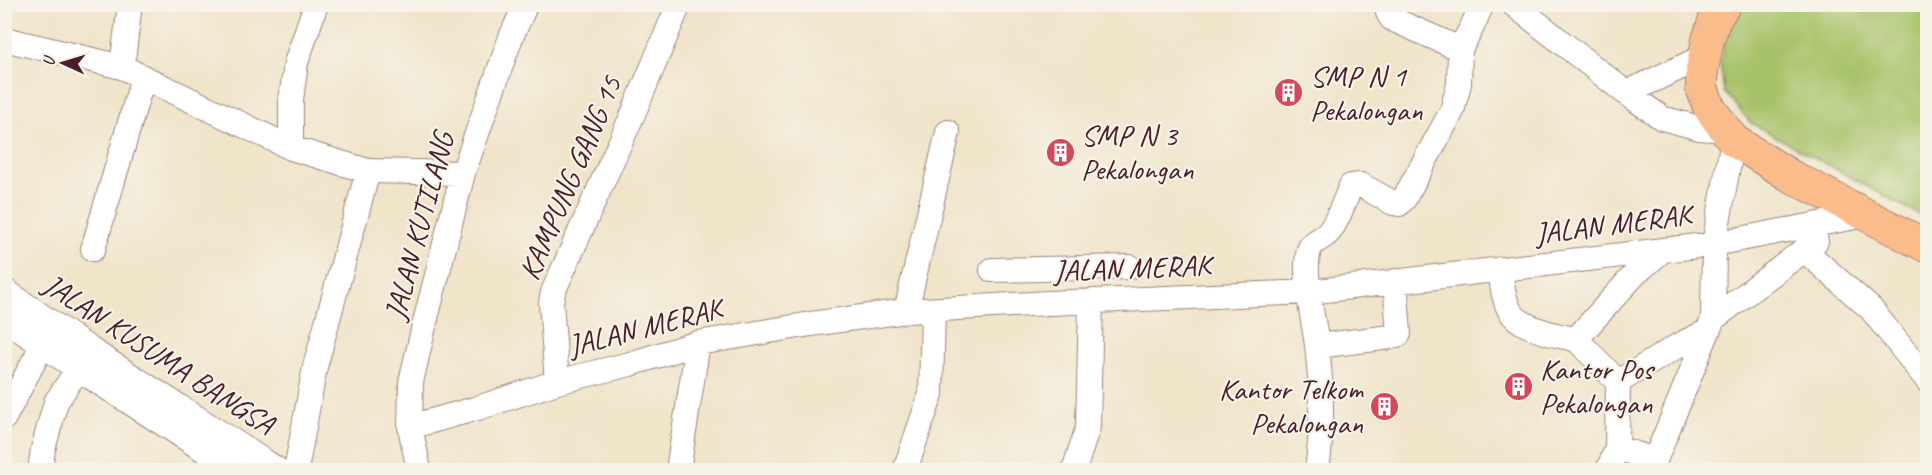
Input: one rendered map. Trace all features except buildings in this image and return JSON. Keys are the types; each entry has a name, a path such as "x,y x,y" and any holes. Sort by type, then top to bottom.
{"main road":[{"path":"1725,4 1715,20 1702,70 1701,88 1709,107 1729,135 1855,217 1928,247"}],"street":[{"path":"122,67 129,4"},
{"path":"291,148 291,100 296,63 316,4"},
{"name":"JALAN KUTILANG","path":"406,471 412,435 411,382 463,172 511,37 526,4"},
{"name":"KAMPUNG GANG 15","path":"557,382 551,303 553,291 633,114 679,4"},
{"path":"1388,4 1388,13 1392,19 1460,49"},
{"path":"1317,471 1322,436 1322,403 1309,292 1308,252 1311,245 1329,231 1351,186 1361,185 1393,203 1399,204 1404,199 1452,111 1459,84 1460,49 1482,4"},
{"path":"1513,4 1626,93 1662,118 1729,135 1714,244 1711,325 1653,465 1617,448"},
{"path":"4,39 122,67 291,148 368,171 463,172"},
{"path":"1626,93 1705,56"},
{"path":"93,249 143,78"},
{"path":"906,311 948,132"},
{"path":"297,471 315,367 368,171"},
{"path":"1618,382 1711,325 1804,250 1855,217"},
{"name":"JALAN MERAK","path":"412,435 557,382 630,364 698,343 906,311 1309,292 1714,244 1855,217"},
{"path":"1576,339 1634,275 1663,250"},
{"path":"1804,250 1871,309 1928,381"},
{"path":"992,270 1130,267"},
{"path":"1049,268 1049,303"},
{"path":"1500,269 1503,291 1511,313 1534,328 1553,335 1576,339 1618,382 1617,448 1608,471"},
{"path":"1317,346 1391,338 1399,333 1395,281"},
{"name":"JALAN KUSUMA BANGSA","path":"4,290 186,426 235,471"},
{"path":"1074,471 1088,427 1091,301"},
{"path":"905,471 931,394 933,310"},
{"name":"JALAN KUSUMA BANGSA","path":"4,318 78,369 278,471"},
{"path":"678,471 698,343"},
{"path":"4,418 43,344"},
{"path":"40,471 43,449 57,402 78,369"},
{"path":"412,435 419,471"}],"green space":[{"path":"1742,5 1927,5 1927,219 1751,123 1724,92 1720,62 1728,24"}],"place":[{"name":"SMP N 1 Pekalongan","path":"1289,93"},
{"name":"SMP N 3 Pekalongan","path":"1060,152"},
{"name":"Kantor Pos Pekalongan","path":"1519,386"},
{"name":"Kantor Telkom Pekalongan","path":"1384,406"}]}
